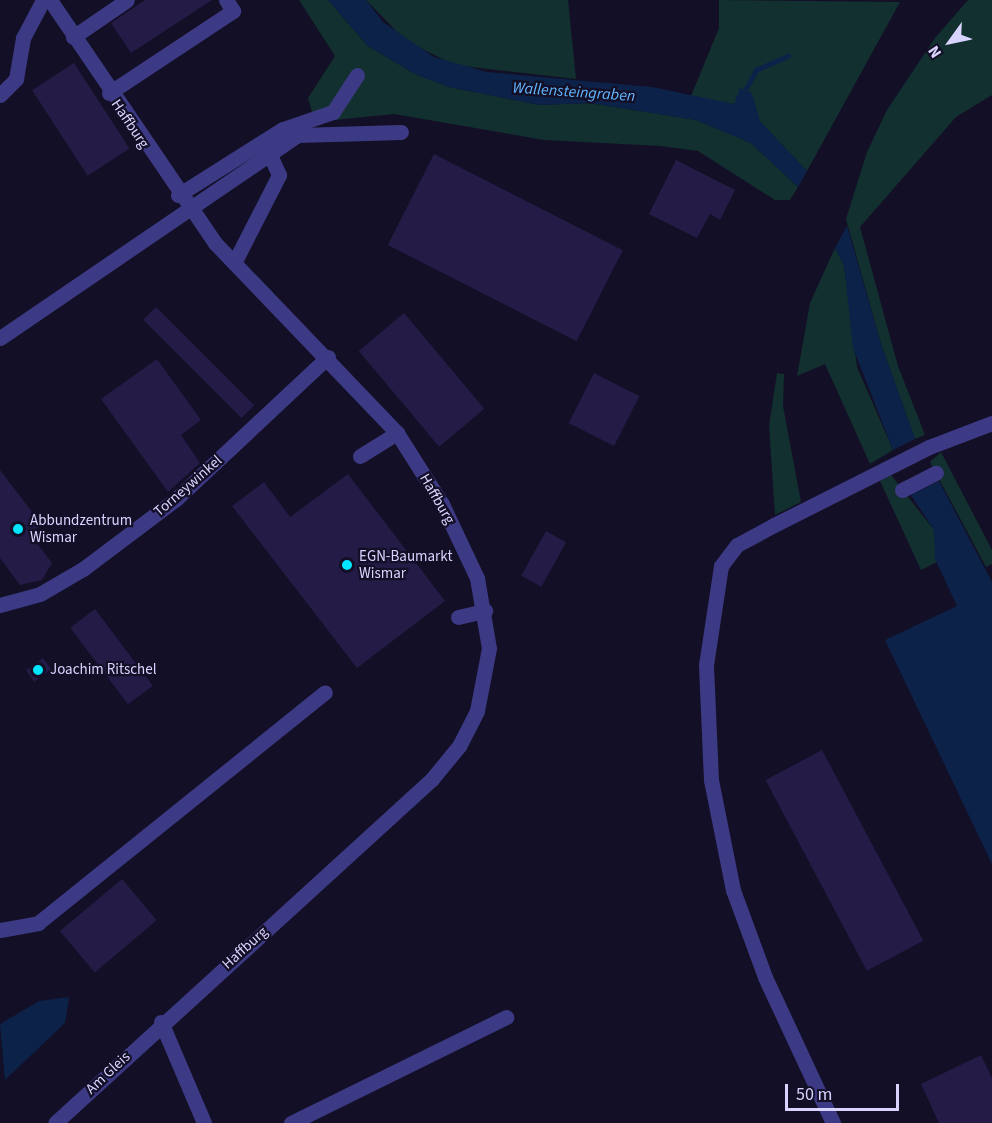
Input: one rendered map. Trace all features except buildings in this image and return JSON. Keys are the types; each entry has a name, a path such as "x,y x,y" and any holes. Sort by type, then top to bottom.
{"street":[{"path":"0,94 16,79 23,38 43,0"},
{"name":"Haffburg","path":"50,0 188,210 234,263 328,357 397,433 442,504 477,578 485,611 489,648 477,711 459,746 432,779 161,1022"},
{"path":"74,37 127,0"},
{"path":"109,93 233,11 226,0"},
{"path":"178,195 283,129 333,112 357,75"},
{"path":"0,338 298,135 402,132"},
{"path":"234,263 279,175 270,155"},
{"name":"Torneywinkel","path":"0,605 40,594 83,569 176,499 328,357"},
{"path":"833,1123 765,977 734,890 711,780 706,665 721,566 737,545 929,447 992,423"},
{"path":"360,456 397,433"},
{"path":"902,490 936,473"},
{"path":"458,616 485,611"},
{"path":"0,930 38,923 325,692"},
{"path":"291,1123 506,1017"},
{"path":"161,1022 204,1123"},
{"name":"Am Gleis","path":"55,1123 161,1022"}],"green space":[{"path":"299,0 328,0 368,46 415,74 449,87 540,105 590,103 696,120 751,143 798,187 790,200 775,200 698,151 661,146 544,140 394,114 315,122 308,98 335,56"},
{"path":"366,0 568,0 576,79 454,65 405,40"},
{"path":"719,0 900,2 807,171 760,122 751,101 737,99 734,104 691,96 719,28"},
{"path":"968,0 992,0 992,95 956,117 860,227 898,366 925,435 915,439 881,344 846,219 867,152 887,110 935,38"},
{"path":"835,248 844,265 857,367 893,450 870,464 825,364 797,376 810,303"},
{"path":"777,373 784,374 783,406 801,502 775,515 769,426"},
{"path":"941,452 992,550 992,564 986,567 930,462"},
{"path":"891,475 934,530 937,562 921,570 880,481"}],"water":[{"name":"Wallensteingraben","path":"328,0 366,0 383,22 434,57 487,72 652,87 734,104 740,88 752,93 760,121 807,171 798,187 751,143 696,120 590,103 540,105 449,87 415,74 368,46"},
{"path":"847,226 881,344 915,439 893,450 853,348 844,265 835,248"},
{"path":"939,481 992,582 992,864 885,640 957,606 935,559 934,530 911,495"},
{"path":"69,997 65,1023 5,1080 0,1024 39,1001"}],"waterway":[{"path":"745,90 756,70 788,56"}],"place":[{"name":"Abbundzentrum Wismar","path":"18,529"},
{"name":"EGN-Baumarkt Wismar","path":"347,565"},
{"name":"Joachim Ritschel","path":"38,670"}]}
